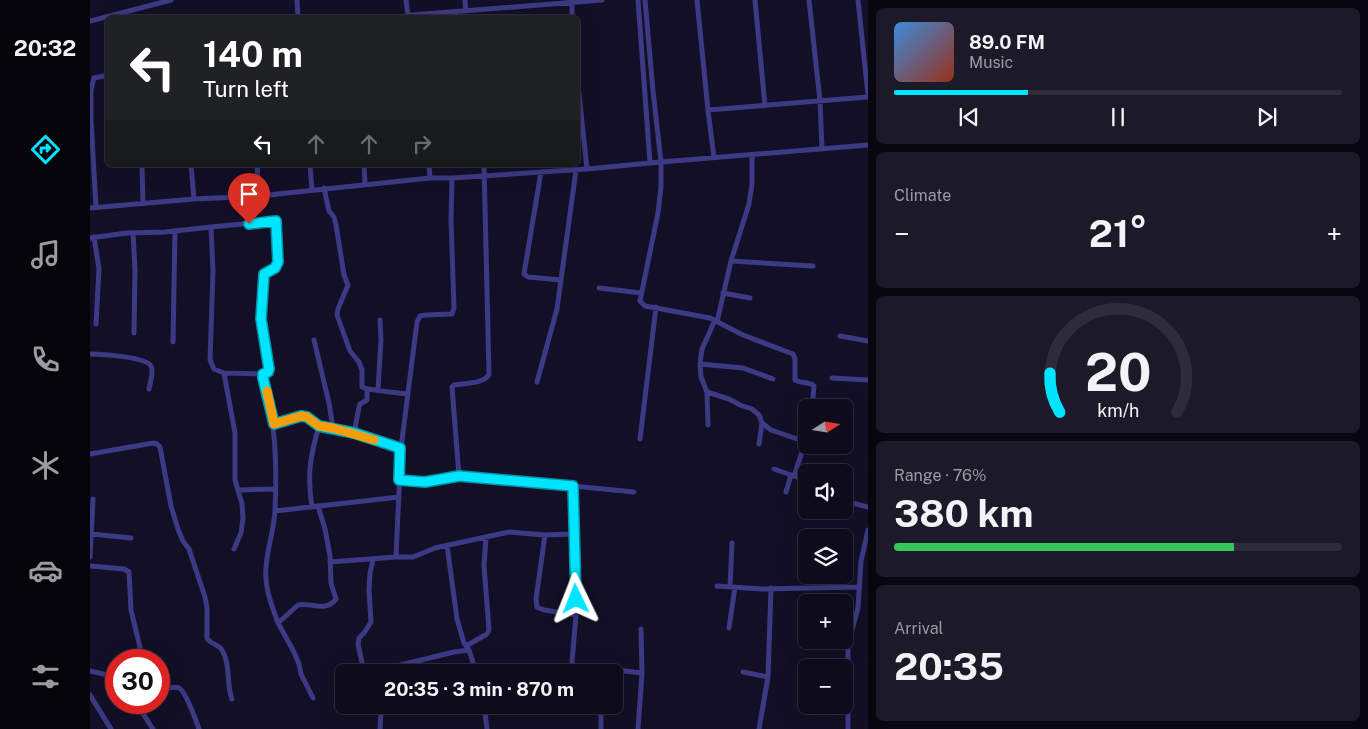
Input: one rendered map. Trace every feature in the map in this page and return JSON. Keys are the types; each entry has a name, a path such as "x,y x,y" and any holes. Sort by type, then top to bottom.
{"street":[{"path":"113,15 171,0"},
{"path":"297,0 298,15"},
{"path":"406,0 408,15 523,3 572,3 602,0"},
{"path":"464,0 466,15"},
{"path":"638,0 650,163"},
{"path":"646,0 661,162 661,186 658,213 640,298 642,304 703,316 743,335 793,354 796,380 798,382 810,383 814,386 813,399"},
{"path":"698,0 714,158"},
{"path":"755,0 765,106"},
{"path":"809,0 820,102 822,149"},
{"path":"708,110 820,102 868,96 866,58 860,31 858,0"},
{"path":"572,3 572,15"},
{"path":"90,21 105,17"},
{"path":"860,31 868,30"},
{"path":"105,75 92,77 91,154 93,207 259,196 430,178 576,170 868,145"},
{"path":"580,103 587,169"},
{"path":"708,425 706,392 701,377 702,349 716,321 731,262 749,204 752,184 752,155"},
{"path":"142,167 144,203"},
{"path":"191,167 194,199"},
{"path":"257,167 259,196"},
{"path":"310,167 312,189"},
{"path":"364,167 365,184"},
{"path":"429,167 430,178"},
{"path":"459,476 452,387 454,385 484,380 488,378 489,374 484,167"},
{"path":"536,167 538,172 524,274 528,277 561,280"},
{"path":"536,382 557,309 576,170"},
{"path":"396,557 400,448 418,319 420,316 445,315 454,312 450,220 452,178"},
{"path":"324,188 329,211 334,216 344,274 348,285 337,316 350,351 359,362 362,370 362,387 368,390 378,389 408,394"},
{"path":"96,324 99,269 92,238 133,233 175,231 211,227 276,221 278,262 275,268 264,274 263,279 261,319 268,372 263,374 224,373 214,369 210,360 213,271 211,227"},
{"path":"173,342 175,231"},
{"path":"133,233 135,270 134,333"},
{"path":"731,262 813,266"},
{"path":"599,288 641,293"},
{"path":"723,293 750,298"},
{"path":"640,439 656,307"},
{"path":"378,389 381,340 380,320"},
{"path":"840,336 868,341"},
{"path":"314,340 333,428"},
{"path":"90,354 147,362 151,365 152,370 149,389"},
{"path":"700,364 743,368 773,380"},
{"path":"224,373 235,433 235,480 243,518 241,533 234,549"},
{"path":"263,374 274,424 275,511 266,568 268,590 278,623 294,652 301,674 313,698"},
{"path":"832,378 868,380"},
{"path":"354,433 359,407 360,404 367,400 368,390"},
{"path":"706,392 729,399 756,411 762,423 771,430 798,438"},
{"path":"274,424 301,416 307,417 319,426 354,433 400,448"},
{"path":"759,444 762,423"},
{"path":"278,623 298,605 323,607 336,601 331,583 325,529 314,507 309,488 310,456 319,426"},
{"path":"90,454 153,443 160,447 171,506 183,541 189,549 205,598 207,638 208,641 221,649 224,654 232,699"},
{"path":"786,492 801,454"},
{"path":"774,469 798,478"},
{"path":"399,480 425,482 459,476 634,492"},
{"path":"573,486 576,615 573,664"},
{"path":"238,490 275,489"},
{"path":"275,511 398,497"},
{"path":"90,557 93,499"},
{"path":"853,503 868,507"},
{"path":"848,729 848,644 858,608 861,561 868,530"},
{"path":"330,562 413,557 447,545 509,532 545,535 573,534"},
{"path":"91,534 131,538"},
{"path":"545,535 536,599 537,607 544,610 576,615"},
{"path":"405,664 467,648 487,634 489,630 484,572 486,537"},
{"path":"729,628 732,587 732,543"},
{"path":"447,545 457,619 473,664"},
{"path":"362,664 358,644 359,638 370,626 371,622 369,590 373,560"},
{"path":"90,566 124,569 129,572 131,610 140,649"},
{"path":"717,586 771,588 859,587"},
{"path":"759,729 768,677 771,588"},
{"path":"638,729 642,673 641,629"},
{"path":"90,671 105,674"},
{"path":"623,672 642,673"},
{"path":"743,672 768,677"},
{"path":"170,688 180,688 187,698 199,729"},
{"path":"90,696 111,729"},
{"path":"143,714 153,729"},
{"path":"379,714 380,729"},
{"path":"485,714 487,729"},
{"path":"601,714 601,729"}],"slow traffic":[{"path":"267,391 274,424 301,416 307,417 319,426 354,433 374,440"}],"route":[{"path":"249,224 276,221 278,262 275,268 264,274 261,309 269,369 268,372 263,374 263,378 274,424 301,416 307,417 319,426 354,433 400,448 399,480 425,482 459,476 573,486 576,599"}]}
